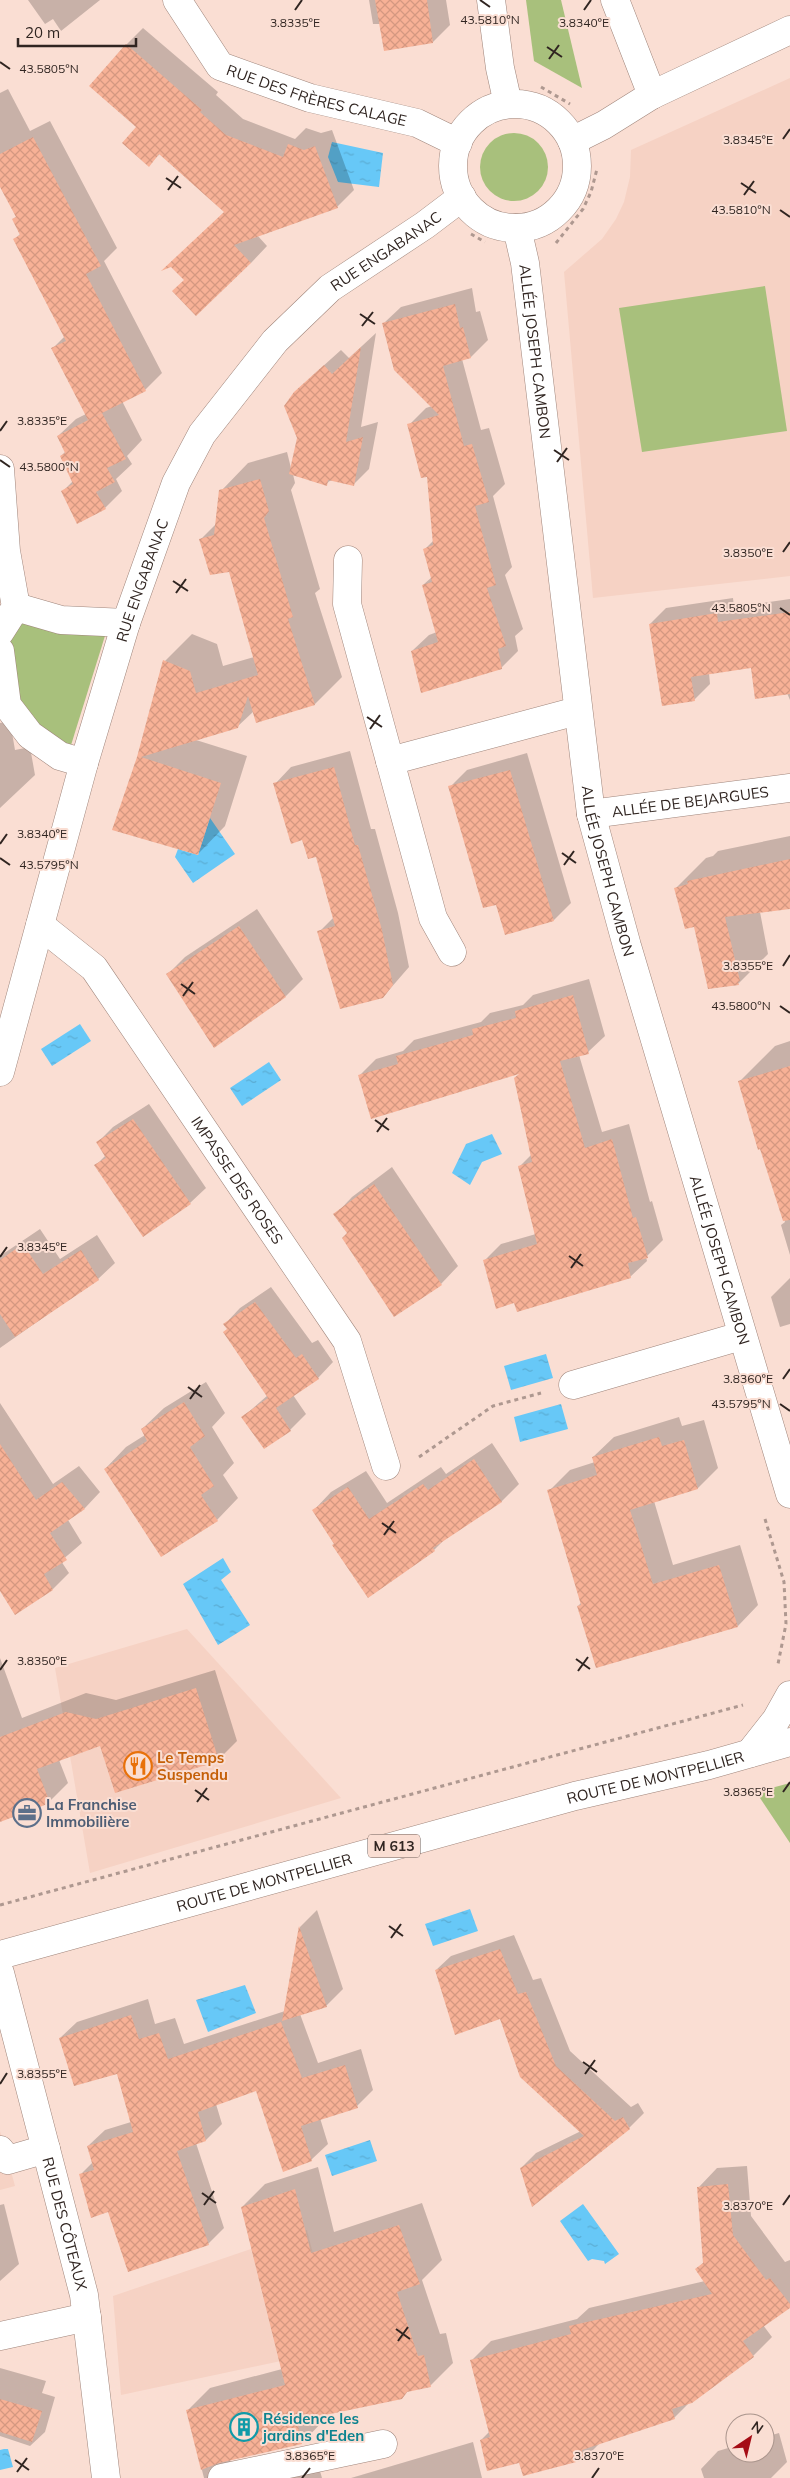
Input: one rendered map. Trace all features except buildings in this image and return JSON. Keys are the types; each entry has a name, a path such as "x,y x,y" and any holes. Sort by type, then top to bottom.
{"street":[{"name":"RUE DES FRÈRES CALAGE","path":"177,0 220,66 310,98 417,123 458,143"},
{"path":"491,0 500,68 508,104"},
{"path":"615,0 652,95"},
{"path":"572,141 604,125 652,95 790,30"},
{"path":"508,104 527,105 546,112 562,125 572,141 577,158 577,175 572,192 563,206 542,221 517,228 501,226 486,220 472,210 462,197 455,181 453,163 458,143 469,124 486,110 508,104"},
{"name":"RUE ENGABANAC","path":"0,1072 84,763 126,623 176,483 202,434 276,341 330,288 425,225 462,197"},
{"name":"ALLÉE JOSEPH CAMBON","path":"517,228 525,263 577,711 591,814 627,946 741,1336 790,1494"},
{"path":"0,469 6,551 16,607 0,632"},
{"path":"348,560 347,604 433,918 452,952"},
{"path":"16,607 61,620 126,623"},
{"path":"0,651 7,705 30,735 60,756 84,763"},
{"path":"390,761 577,711"},
{"name":"ALLÉE DE BEJARGUES","path":"591,814 790,788"},
{"name":"IMPASSE DES ROSES","path":"40,925 94,968 347,1341 386,1466"},
{"path":"573,1385 741,1336"},
{"path":"750,1753 776,1720 790,1694"},
{"name":"ROUTE DE MONTPELLIER","path":"0,1955 576,1796 709,1765 790,1742"},
{"name":"RUE DES CÔTEAUX","path":"0,1973 84,2295 106,2478"},
{"path":"2,2158 46,2150"},
{"path":"0,2336 87,2317"},
{"path":"222,2478 383,2444"}],"path":[{"path":"538,86 577,106"},
{"path":"555,246 558,238 583,208 591,192 598,165"},
{"path":"468,232 483,240 490,247"},
{"path":"386,1466 404,1468 493,1406 573,1385"},
{"path":"764,1516 784,1582 786,1624 779,1663 775,1670"},
{"path":"0,1905 750,1703"}],"shaded area":[{"path":"790,78 790,576 593,598 564,272 602,239 616,219 624,202 630,177 631,150"},
{"path":"187,1629 341,1798 90,1873 55,1668"},
{"path":"0,2131 15,2186 0,2190"},
{"path":"307,2230 337,2349 121,2395 113,2296"}],"green space":[{"path":"526,0 561,0 582,88 534,61"},
{"path":"514,133 527,136 538,143 545,154 548,167 545,180 538,191 527,198 514,201 501,198 490,191 483,180 480,167 483,154 490,143 501,136"},
{"path":"765,286 787,431 642,452 619,308"},
{"path":"16,607 109,623 67,758 30,735 1,665"},
{"path":"790,1783 790,1843 756,1792"}],"water":[{"path":"332,142 383,153 379,187 338,182 328,157"},
{"path":"210,818 235,854 193,883 175,857 178,849 198,855"},
{"path":"80,1024 91,1041 52,1066 41,1049"},
{"path":"269,1062 281,1080 242,1106 230,1088"},
{"path":"492,1134 502,1154 482,1162 470,1185 452,1173 466,1144"},
{"path":"546,1354 553,1378 511,1390 504,1366"},
{"path":"561,1404 568,1429 520,1442 514,1417"},
{"path":"223,1558 231,1572 221,1580 250,1625 218,1645 183,1584"},
{"path":"470,1909 478,1931 433,1946 425,1924"},
{"path":"245,1985 256,2013 208,2032 196,2000"},
{"path":"370,2140 377,2161 332,2176 325,2155"},
{"path":"583,2204 619,2254 605,2264 604,2261 592,2259 588,2261 560,2221"},
{"path":"8,2449 13,2467 0,2470 0,2450"}],"place":[{"name":"Le Temps Suspendu","path":"138,1766"},
{"name":"La Franchise Immobilière","path":"27,1813"},
{"name":"Résidence les jardins d'Eden","path":"244,2427"}]}
